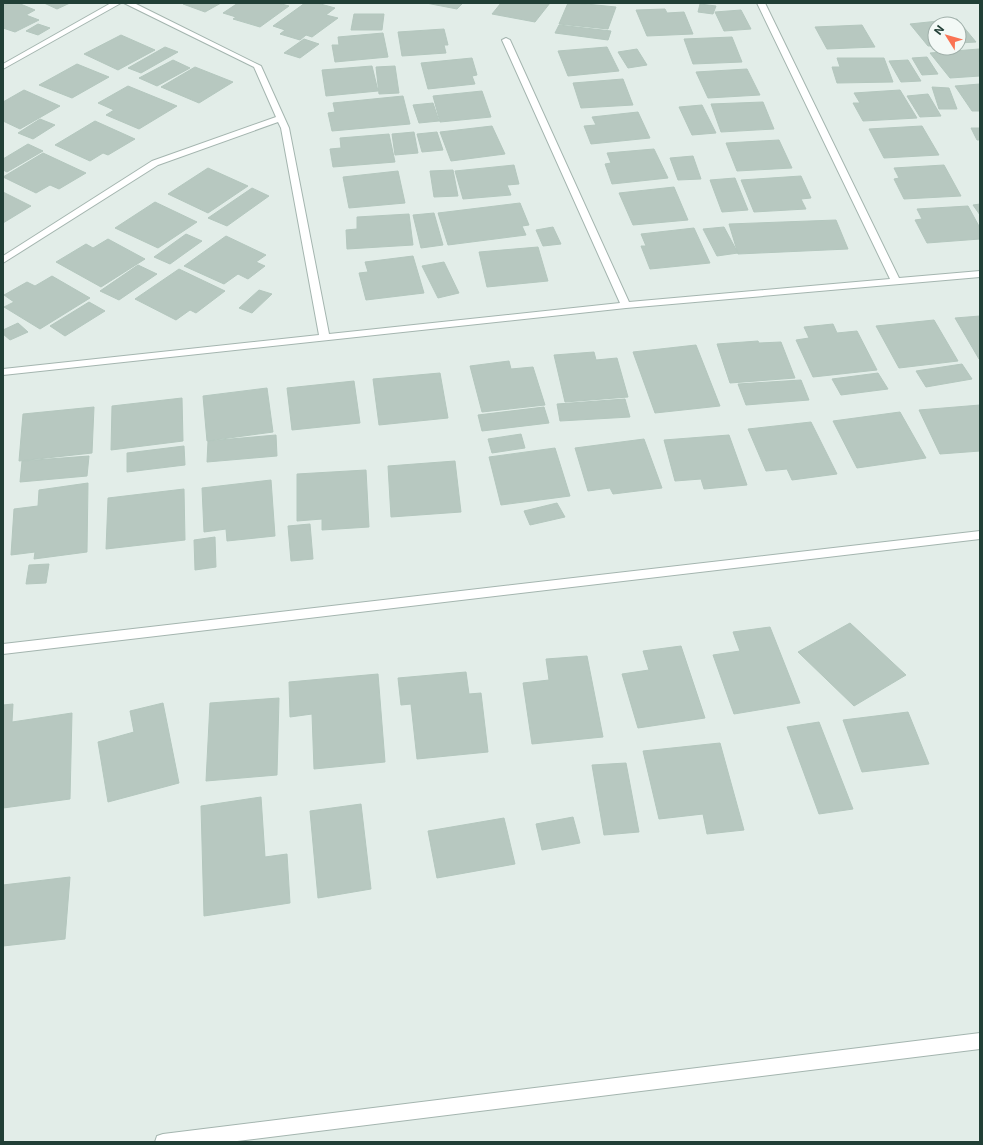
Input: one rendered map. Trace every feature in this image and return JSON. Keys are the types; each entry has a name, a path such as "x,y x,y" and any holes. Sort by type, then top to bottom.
{"street":[{"path":"3,67 117,3"},
{"path":"128,3 257,66 285,128 325,338"},
{"path":"761,3 896,281"},
{"path":"506,40 626,305"},
{"path":"3,260 155,163 280,118"},
{"path":"3,372 626,305 980,274"},
{"path":"3,649 980,535"},
{"path":"164,1142 980,1041"}],"building":[{"path":"3,3 18,3 35,10 26,15 39,20 15,32 3,28"},
{"path":"44,3 70,3 57,9"},
{"path":"221,3 205,12 183,4"},
{"path":"238,3 278,3 289,6 260,27 233,19 236,17 223,13"},
{"path":"305,3 317,3 335,8 326,15 338,18 312,37 306,35 300,40 280,34 285,30 273,26"},
{"path":"426,3 463,3 457,9"},
{"path":"501,3 550,3 535,22 492,14"},
{"path":"568,3 616,7 608,29 559,24"},
{"path":"700,4 716,6 713,14 698,12"},
{"path":"665,9 667,13 684,12 693,34 647,36 636,10"},
{"path":"741,10 751,29 724,31 715,12"},
{"path":"354,14 384,14 382,30 351,30"},
{"path":"927,22 927,45 910,24"},
{"path":"38,24 50,28 38,35 26,31"},
{"path":"559,25 611,31 608,40 555,33"},
{"path":"862,25 875,47 827,49 815,27"},
{"path":"444,29 448,45 444,45 446,53 402,56 398,32"},
{"path":"967,31 976,42 967,43"},
{"path":"383,33 388,57 335,62 332,45 339,45 338,37"},
{"path":"121,35 155,50 118,70 84,54"},
{"path":"732,37 742,62 693,64 684,39"},
{"path":"304,39 319,44 300,58 284,53"},
{"path":"165,47 178,52 141,73 128,68"},
{"path":"607,47 619,71 568,76 558,51"},
{"path":"637,49 647,65 628,68 618,52"},
{"path":"979,49 980,76 950,78 932,56 967,56 967,50"},
{"path":"927,57 938,74 922,75 912,58"},
{"path":"472,58 477,75 472,76 475,84 428,89 421,63"},
{"path":"837,58 884,58 893,82 837,83 832,67 840,67"},
{"path":"173,60 190,68 157,86 139,78"},
{"path":"908,60 921,81 901,82 889,61"},
{"path":"77,64 109,77 72,98 39,85"},
{"path":"372,66 378,91 326,96 322,70"},
{"path":"395,66 399,93 379,94 376,67"},
{"path":"195,67 233,82 199,103 161,87"},
{"path":"747,69 760,95 708,98 696,72"},
{"path":"623,79 633,105 581,108 573,83"},
{"path":"980,84 980,111 972,111 955,86"},
{"path":"128,86 177,106 139,129 106,115 114,110 98,103"},
{"path":"932,87 949,88 957,109 939,109"},
{"path":"24,90 60,106 20,129 3,121 3,102"},
{"path":"900,90 917,118 863,121 853,103 860,103 854,93"},
{"path":"482,91 491,117 440,122 433,96"},
{"path":"928,94 941,116 920,117 907,96"},
{"path":"403,96 410,124 332,131 328,113 335,112 333,103"},
{"path":"763,102 774,129 721,132 711,104"},
{"path":"433,103 439,121 419,123 413,105"},
{"path":"702,105 716,133 692,135 679,107"},
{"path":"638,112 650,138 591,144 584,126 596,125 592,117"},
{"path":"40,119 55,125 33,139 18,133"},
{"path":"95,121 135,139 108,155 103,153 90,161 55,145"},
{"path":"492,126 505,154 451,161 440,132"},
{"path":"922,126 939,155 884,158 869,129"},
{"path":"971,128 980,128 980,140 977,140"},
{"path":"414,132 418,153 395,155 392,134"},
{"path":"437,132 443,150 422,152 417,134"},
{"path":"389,134 395,162 333,167 330,149 341,148 340,138"},
{"path":"779,140 792,168 737,171 726,143"},
{"path":"28,144 43,151 7,172 3,170 3,159"},
{"path":"654,149 668,178 612,184 605,164 611,163 607,153"},
{"path":"43,153 86,173 59,189 50,185 36,193 3,177"},
{"path":"693,156 701,179 678,180 670,158"},
{"path":"514,165 519,184 507,185 511,195 463,199 455,171"},
{"path":"944,165 961,196 904,199 894,179 899,178 894,168"},
{"path":"208,168 248,186 208,213 168,194"},
{"path":"453,170 458,196 434,197 430,171"},
{"path":"398,171 405,203 349,208 343,177"},
{"path":"801,176 811,198 801,199 806,209 754,212 741,180"},
{"path":"735,178 748,210 722,212 710,180"},
{"path":"674,187 688,220 633,225 619,193"},
{"path":"252,188 269,196 227,226 208,218"},
{"path":"3,192 31,206 3,223"},
{"path":"155,202 197,222 158,248 115,228"},
{"path":"520,203 529,225 522,226 526,235 448,245 438,213"},
{"path":"980,204 980,215 973,205"},
{"path":"968,206 980,228 980,239 927,243 915,220 922,219 917,209"},
{"path":"434,213 443,245 421,248 413,215"},
{"path":"409,214 413,245 347,249 346,230 357,229 357,217"},
{"path":"836,220 848,249 738,254 729,224"},
{"path":"553,227 561,244 543,246 536,230"},
{"path":"724,227 738,253 717,256 703,229"},
{"path":"694,228 710,263 650,269 641,246 646,246 641,234"},
{"path":"186,234 202,241 170,264 154,257"},
{"path":"226,236 266,255 256,262 265,266 248,279 238,274 224,284 184,266"},
{"path":"108,239 145,259 101,287 56,262 86,244 93,248"},
{"path":"538,247 548,281 487,287 479,252"},
{"path":"413,256 424,293 366,300 359,273 368,272 365,262"},
{"path":"444,262 459,293 438,298 422,266"},
{"path":"138,265 157,274 119,300 100,291"},
{"path":"179,269 225,291 196,313 190,310 176,320 135,299"},
{"path":"52,276 90,298 40,329 4,307 14,302 4,295 27,282 35,286"},
{"path":"259,290 272,294 252,313 239,308"},
{"path":"89,302 105,311 65,336 50,326"},
{"path":"980,316 980,359 979,359 955,318"},
{"path":"934,320 958,361 899,368 876,326"},
{"path":"18,323 28,332 10,340 3,334 3,330"},
{"path":"833,324 837,333 857,331 877,370 813,377 796,340 809,338 804,327"},
{"path":"758,341 759,343 781,342 795,378 730,383 717,344"},
{"path":"696,345 720,406 655,413 633,352"},
{"path":"594,352 596,360 617,358 628,397 565,402 554,355"},
{"path":"509,361 511,369 533,367 545,405 482,412 470,366"},
{"path":"962,364 972,379 926,387 916,371"},
{"path":"440,373 448,418 379,425 373,379"},
{"path":"878,373 888,389 841,395 832,379"},
{"path":"801,380 809,400 746,405 738,384"},
{"path":"354,381 360,423 292,430 287,388"},
{"path":"267,388 273,432 207,441 203,396"},
{"path":"182,398 183,441 111,450 112,406"},
{"path":"625,399 630,417 560,421 557,404"},
{"path":"980,405 980,451 940,454 919,410"},
{"path":"94,407 92,453 19,461 23,414"},
{"path":"544,407 549,423 482,431 478,415"},
{"path":"900,412 926,458 857,468 833,421"},
{"path":"811,422 837,474 792,480 787,469 766,471 748,429"},
{"path":"521,434 525,448 492,453 488,439"},
{"path":"276,435 277,456 207,462 208,441"},
{"path":"729,435 747,485 704,489 701,479 675,481 664,440"},
{"path":"644,439 662,488 613,494 610,488 588,491 575,448"},
{"path":"184,446 185,465 127,472 127,453"},
{"path":"555,448 570,496 501,505 489,457"},
{"path":"89,456 87,476 20,482 22,461"},
{"path":"455,461 461,512 391,517 388,466"},
{"path":"366,470 369,527 322,530 322,519 297,521 297,474"},
{"path":"271,480 275,536 227,541 226,529 204,532 202,488"},
{"path":"88,483 87,552 34,559 35,552 11,555 14,509 38,506 39,490"},
{"path":"184,489 185,540 106,549 108,498"},
{"path":"557,503 565,517 530,525 524,511"},
{"path":"310,524 313,559 291,561 288,526"},
{"path":"215,537 216,567 195,570 194,540"},
{"path":"49,564 46,583 26,584 29,565"},
{"path":"850,623 906,675 854,706 798,652"},
{"path":"770,627 800,703 734,714 713,655 740,651 733,632"},
{"path":"681,646 705,718 638,728 622,674 649,670 643,651"},
{"path":"587,656 603,737 532,744 523,683 549,680 546,659"},
{"path":"466,672 469,694 481,693 488,752 417,759 411,704 401,705 398,678"},
{"path":"378,674 385,762 314,769 312,714 290,717 289,682"},
{"path":"279,698 277,775 206,781 210,703"},
{"path":"163,703 179,783 108,802 98,742 134,732 130,711"},
{"path":"13,704 12,722 72,713 70,799 3,808 3,705"},
{"path":"908,712 929,764 862,772 843,720"},
{"path":"819,722 853,809 819,814 787,727"},
{"path":"720,743 744,830 707,834 703,814 659,819 643,751"},
{"path":"626,763 639,832 604,835 592,765"},
{"path":"261,797 265,857 287,854 290,903 204,916 201,806"},
{"path":"361,804 371,889 318,898 310,811"},
{"path":"573,817 580,843 542,850 536,824"},
{"path":"504,818 515,864 437,878 428,831"},
{"path":"70,877 65,939 3,946 3,885"}]}
